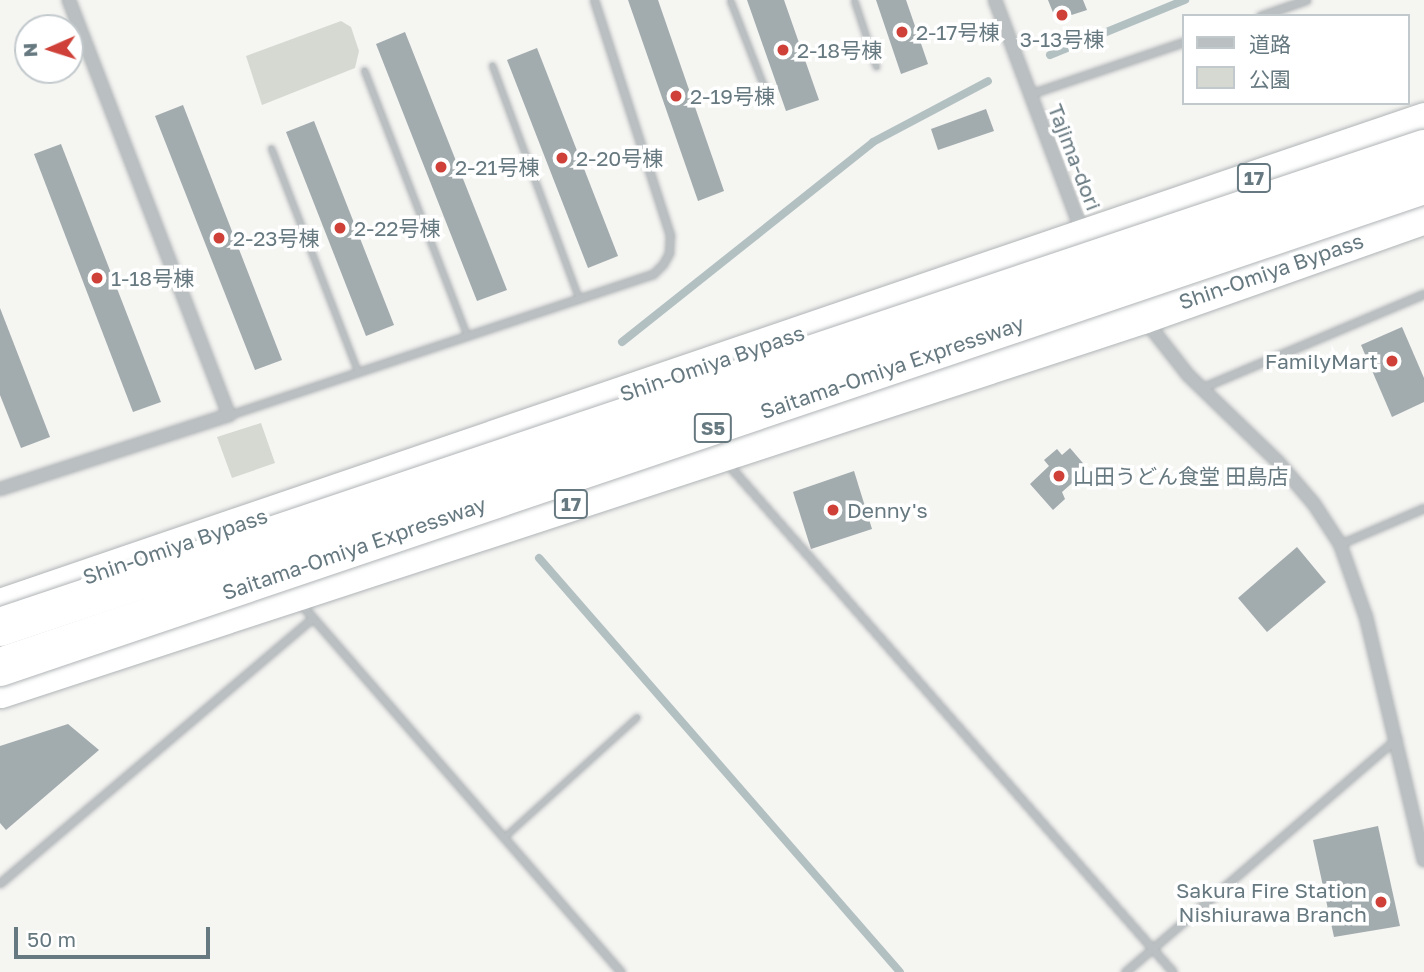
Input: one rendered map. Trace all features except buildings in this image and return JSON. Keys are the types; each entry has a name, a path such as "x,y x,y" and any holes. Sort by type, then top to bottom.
{"highway":[{"name":"Shin-Omiya Bypass","path":"0,606 1424,120"},
{"name":"Saitama-Omiya Expressway","path":"0,627 1424,149"},
{"name":"Saitama-Omiya Expressway","path":"0,667 1424,185"},
{"name":"Shin-Omiya Bypass","path":"0,690 302,605 1135,306 1424,216"}],"street":[{"path":"69,0 229,415"},
{"path":"0,489 653,274 663,264 671,244 594,0"},
{"name":"Tajima-dori","path":"995,0 1084,236 1135,306 1201,388 1278,462 1314,504 1340,544 1366,617 1424,860"},
{"path":"1266,14 1306,0"},
{"path":"1030,94 1182,43"},
{"path":"1201,388 1424,294"},
{"path":"721,456 1173,972"},
{"path":"1340,544 1424,509"},
{"path":"0,883 302,605 621,972"},
{"path":"1125,972 1397,738"}],"lane":[{"path":"730,0 768,97"},
{"path":"853,0 876,66"},
{"path":"492,65 579,299"},
{"path":"364,70 467,336"},
{"path":"271,148 358,372"},
{"path":"504,837 637,718"}],"green space":[{"path":"341,21 351,27 359,51 355,68 262,105 246,56"},
{"path":"261,423 275,463 232,478 217,437"}],"waterway":[{"path":"1050,55 1185,0"},
{"path":"622,342 873,142 988,81"},
{"path":"539,558 900,972"}],"place":[{"name":"3-13号棟","path":"1062,15"},
{"name":"2-17号棟","path":"902,32"},
{"name":"2-18号棟","path":"783,50"},
{"name":"2-19号棟","path":"676,96"},
{"name":"2-20号棟","path":"562,158"},
{"name":"2-21号棟","path":"441,167"},
{"name":"2-22号棟","path":"340,228"},
{"name":"2-23号棟","path":"219,238"},
{"name":"1-18号棟","path":"97,278"},
{"name":"FamilyMart","path":"1392,361"},
{"name":"山田うどん食堂 田島店","path":"1059,476"},
{"name":"Denny's","path":"833,510"},
{"name":"Sakura Fire Station Nishiurawa Branch","path":"1381,902"}]}
